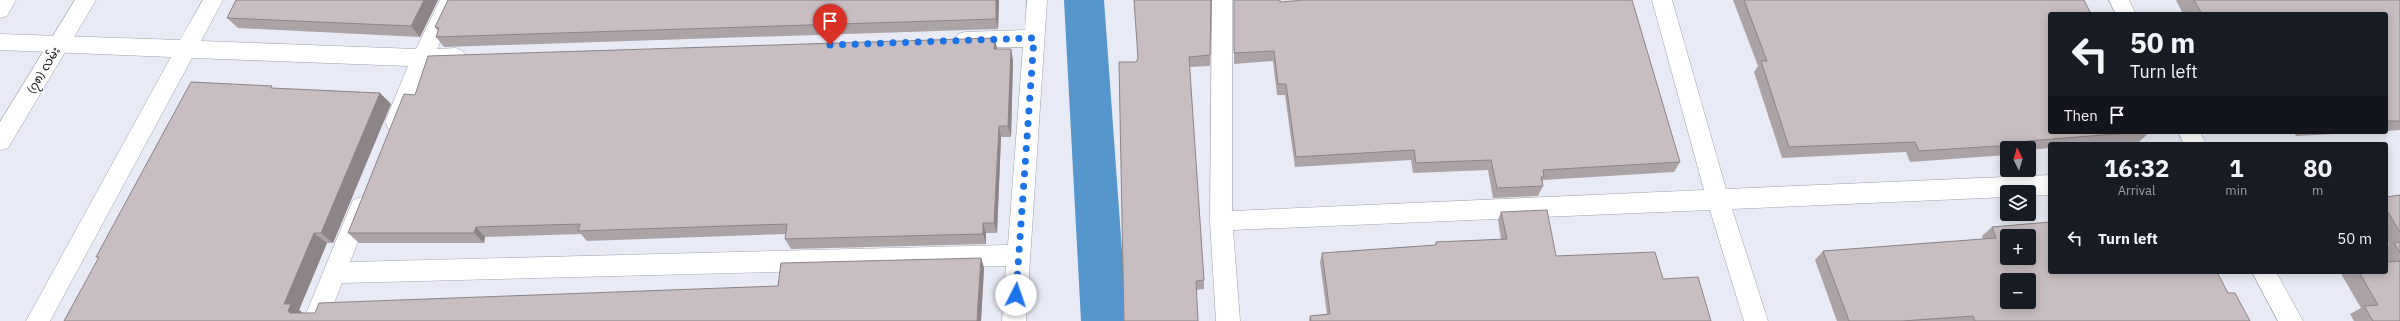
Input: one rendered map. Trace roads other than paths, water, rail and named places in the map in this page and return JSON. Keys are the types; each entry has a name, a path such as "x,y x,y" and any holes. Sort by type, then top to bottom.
{"street":[{"path":"0,10 6,0"},
{"name":"(၇၈) လမ်း","path":"0,141 86,0"},
{"path":"38,321 212,0"},
{"path":"387,144 422,58 450,0"},
{"path":"1014,321 1037,0"},
{"path":"1222,0 1221,221 1228,321"},
{"path":"1662,0 1718,200 1756,321"},
{"path":"2119,0 2125,12"},
{"path":"947,41 1034,38"},
{"path":"0,42 422,58 478,56"},
{"path":"1221,221 2048,185"},
{"path":"315,321 369,187"},
{"path":"334,273 1018,255"},
{"path":"2265,274 2290,321"}],"waterway":[{"path":"1084,0 1104,321"}]}
